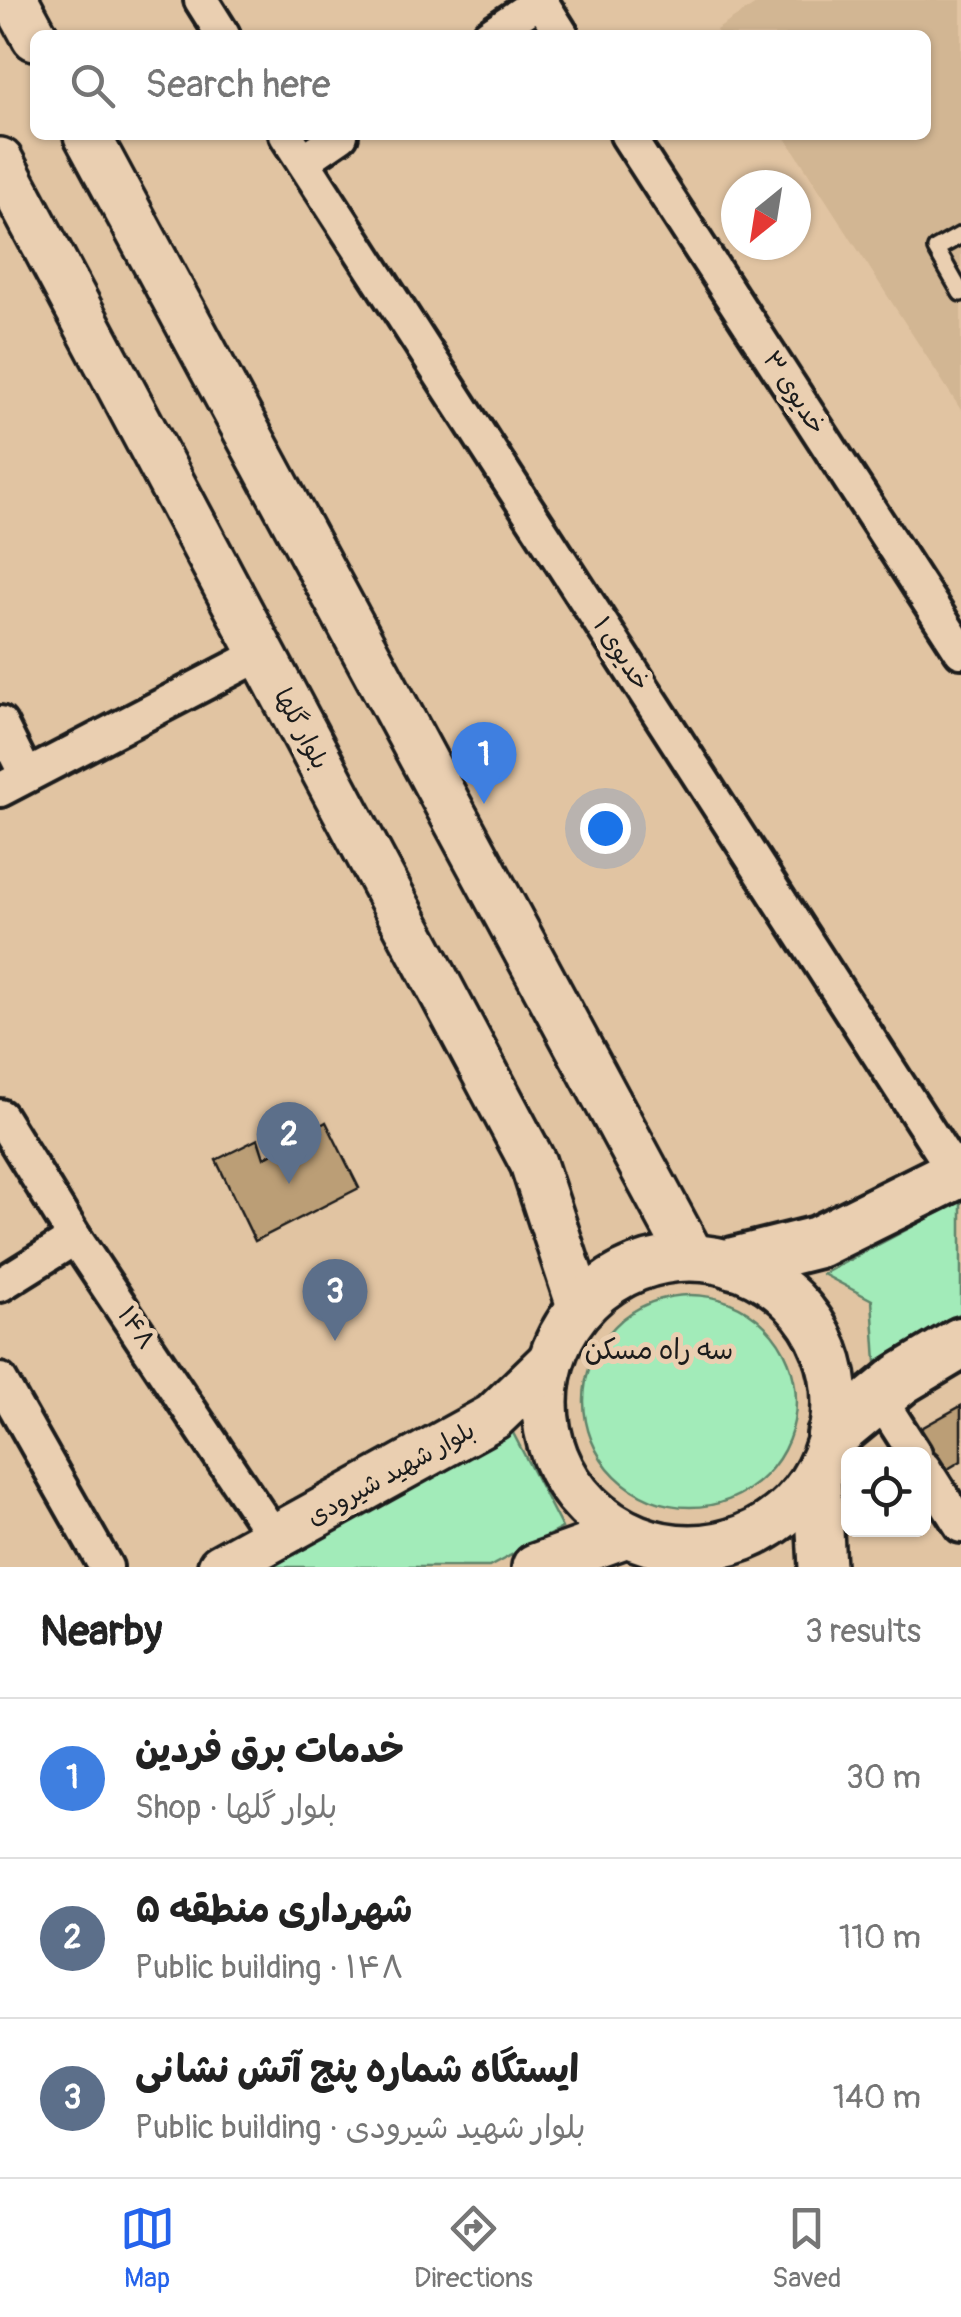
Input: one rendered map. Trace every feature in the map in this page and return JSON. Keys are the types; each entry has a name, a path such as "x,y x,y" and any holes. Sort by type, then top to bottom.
{"main road":[{"path":"15,0 31,30"},
{"path":"91,140 713,1260 773,1282 805,1312 826,1350 836,1392 825,1456 822,1567"},
{"name":"بلوار گلها","path":"0,161 532,1162 580,1306"},
{"path":"959,1172 818,1242 713,1260 650,1262 612,1279 580,1306 561,1333 549,1363 544,1403 550,1444 566,1480 593,1512 627,1534 718,1557 790,1510 825,1456 878,1396 961,1342"},
{"name":"بلوار شهید شیرودی","path":"221,1567 494,1417 549,1363"},
{"path":"535,1567 627,1534"}],"street":[{"path":"201,0 220,30"},
{"path":"496,30 540,0 559,30"},
{"path":"294,148 323,140"},
{"name":"خدیوی ۳","path":"630,140 961,651"},
{"name":"خدیوی ۱","path":"294,148 959,1172"},
{"path":"0,723 13,782 262,654"},
{"name":"۱۴۸","path":"0,1116 75,1238 275,1538"},
{"path":"0,1285 75,1238"},
{"path":"0,1380 106,1567"},
{"path":"878,1396 911,1447"},
{"path":"931,1479 961,1526"}],"lane":[{"path":"961,236 936,250 961,293"}],"shaded area":[{"path":"762,0 961,0 961,410 811,177 811,170 807,170 787,140 931,140 931,30 716,30"}],"green space":[{"path":"961,1201 961,1313 876,1362 872,1300 823,1274"},
{"path":"690,1295 730,1303 765,1326 788,1361 796,1401 788,1441 765,1476 730,1499 690,1507 650,1499 615,1476 592,1441 584,1401 592,1361 615,1326 650,1303"},
{"path":"511,1429 562,1528 489,1567 255,1567"}],"building":[{"path":"326,1122 359,1188 255,1241 216,1160 258,1139 264,1158"},
{"path":"961,1406 961,1461 941,1473 931,1447 927,1447 918,1430"}],"place":[{"name":"خدمات برق فردین","path":"484,804"},
{"name":"شهرداری منطقه ۵","path":"289,1184"},
{"name":"ایستگاه شماره پنج آتش نشانی","path":"335,1341"}],"district":[{"name":"سه راه مسکن","path":"659,1350"}]}
